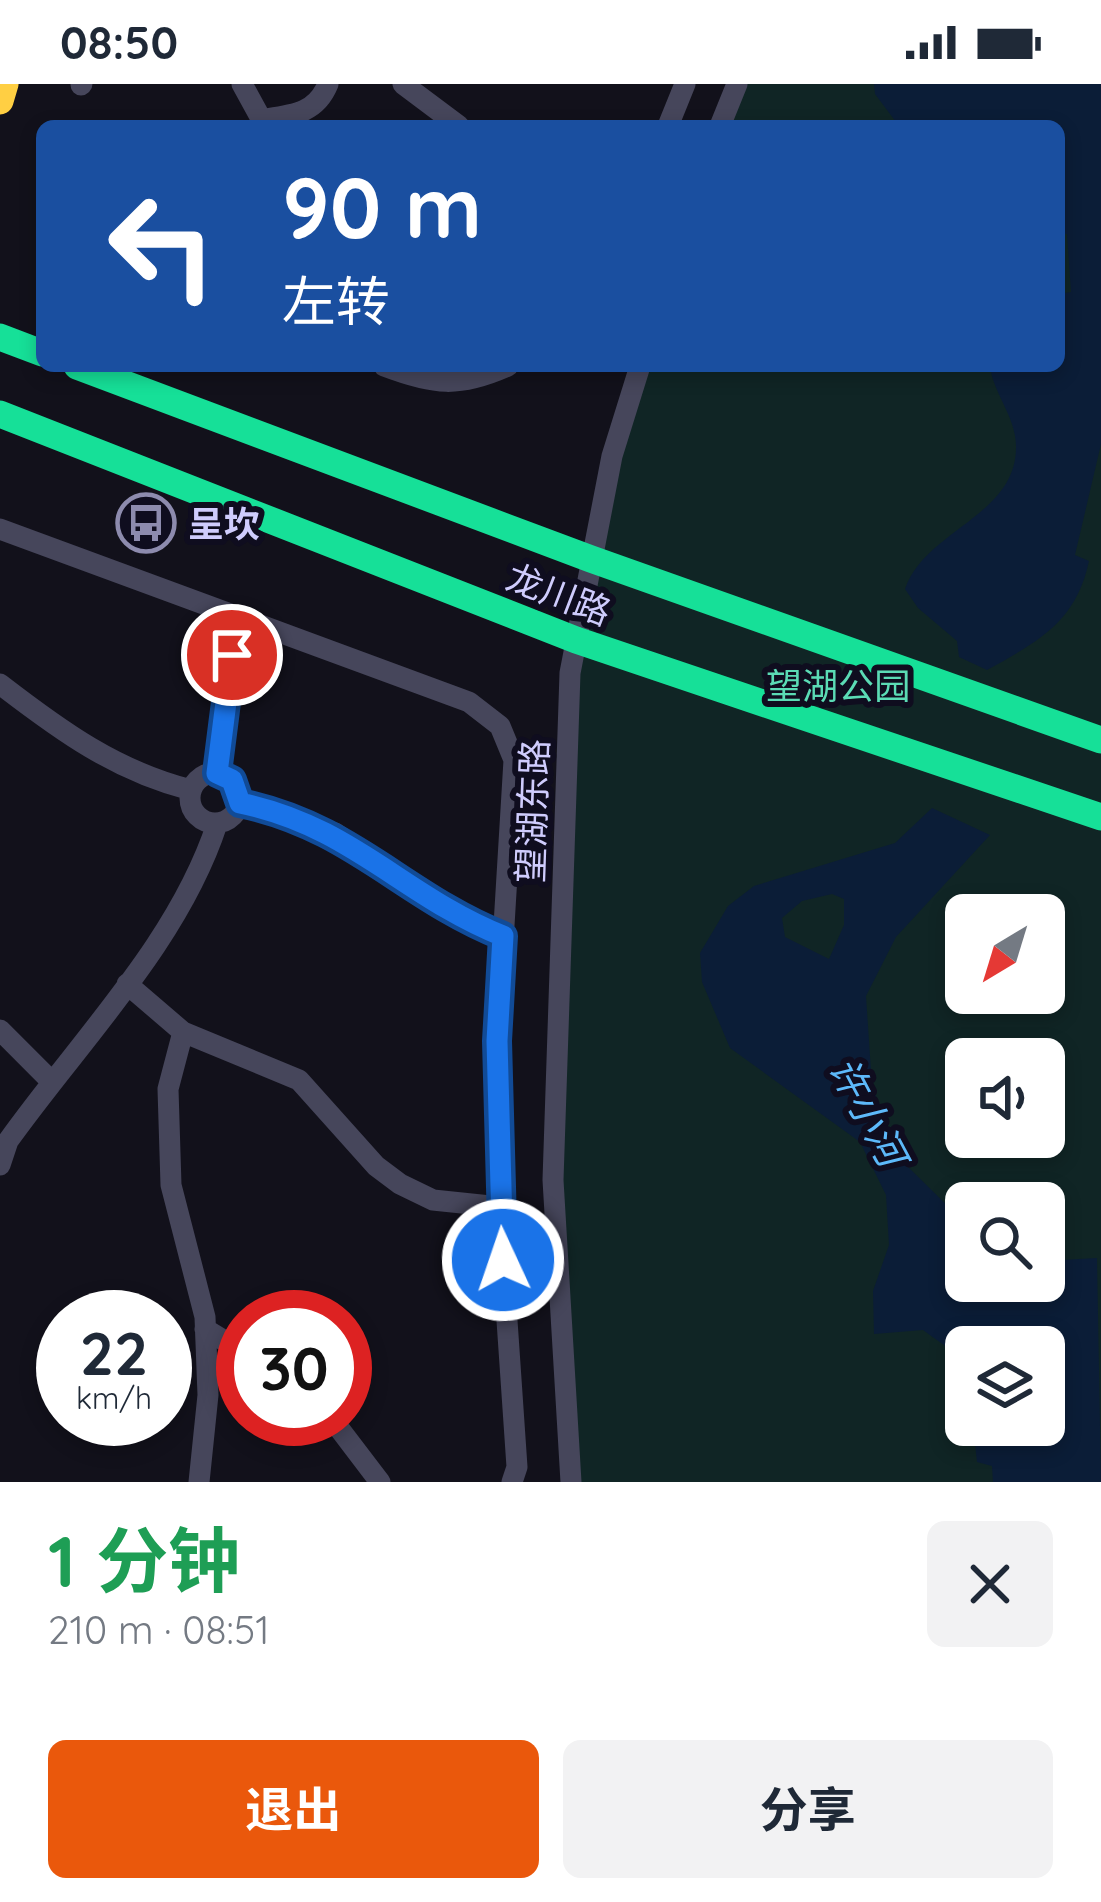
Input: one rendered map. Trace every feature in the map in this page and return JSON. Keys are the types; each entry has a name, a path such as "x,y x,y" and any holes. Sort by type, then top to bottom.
{"main road":[{"path":"0,101 5,84"},
{"path":"0,337 36,351"},
{"name":"龙川路","path":"93,372 591,559 1101,740"},
{"name":"龙川路","path":"0,414 576,640 1101,818"}],"street":[{"path":"242,84 264,120"},
{"path":"272,120 320,102 328,84"},
{"path":"404,84 451,120"},
{"path":"670,120 685,84"},
{"path":"722,120 737,84"},
{"path":"399,372 422,381 471,382 494,372"},
{"name":"望湖东路","path":"572,1482 553,1180 570,673 612,456 638,372"},
{"path":"0,529 470,702 500,726 514,760 497,1041 500,1208 517,1467 512,1482"},
{"path":"217,773 237,616"},
{"path":"0,684 100,756 141,777 191,790"},
{"path":"0,1165 8,1141 173,918 206,859 217,824 232,817 240,803 232,780 217,773 201,777 191,790 195,814 217,824"},
{"path":"240,803 335,833 455,916 503,936"},
{"path":"127,983 183,1032 299,1080 376,1166 400,1184 434,1200 500,1208"},
{"path":"0,1030 51,1081"},
{"path":"183,1032 168,1089 171,1184 206,1329 208,1394 199,1482"},
{"path":"206,1329 216,1335"},
{"path":"353,1446 380,1482"}],"green space":[{"name":"望湖公园","path":"737,84 1101,84 1101,1482 571,1482 553,1180 570,673 639,372 1065,372 1065,120 722,120"}],"water":[{"path":"874,84 1101,84 1101,444 1075,555 1089,561 1075,600 1053,628 987,670 959,657 957,641 918,608 905,589 931,552 1002,490 1012,470 1015,435 992,372 1065,372 1065,293 1071,292 1065,234 1065,120 894,120 875,94"},
{"name":"许小河","path":"932,808 990,835 896,937 866,996 872,1086 901,1160 945,1203 945,1302 1065,1302 1065,1260 1097,1258 1101,1482 993,1482 992,1466 977,1462 975,1446 1065,1446 1065,1326 945,1326 945,1346 923,1330 874,1334 873,1291 889,1245 886,1195 860,1142 730,1048 702,982 700,953 728,906 754,886 895,843","holes":["832,894 844,899 844,925 829,959 785,937 782,918 802,901"]}],"traffic: fast":[{"path":"0,337 36,351"},
{"path":"93,372 591,559 1101,740"},
{"path":"0,414 576,640 1101,817"}],"traffic: slow":[{"path":"0,101 5,84"}],"place":[{"name":"呈坎","path":"146,523"}],"route":[{"path":"232,655 217,773 232,780 240,803 268,808 335,833 455,916 503,936 497,1041 503,1260"}]}
